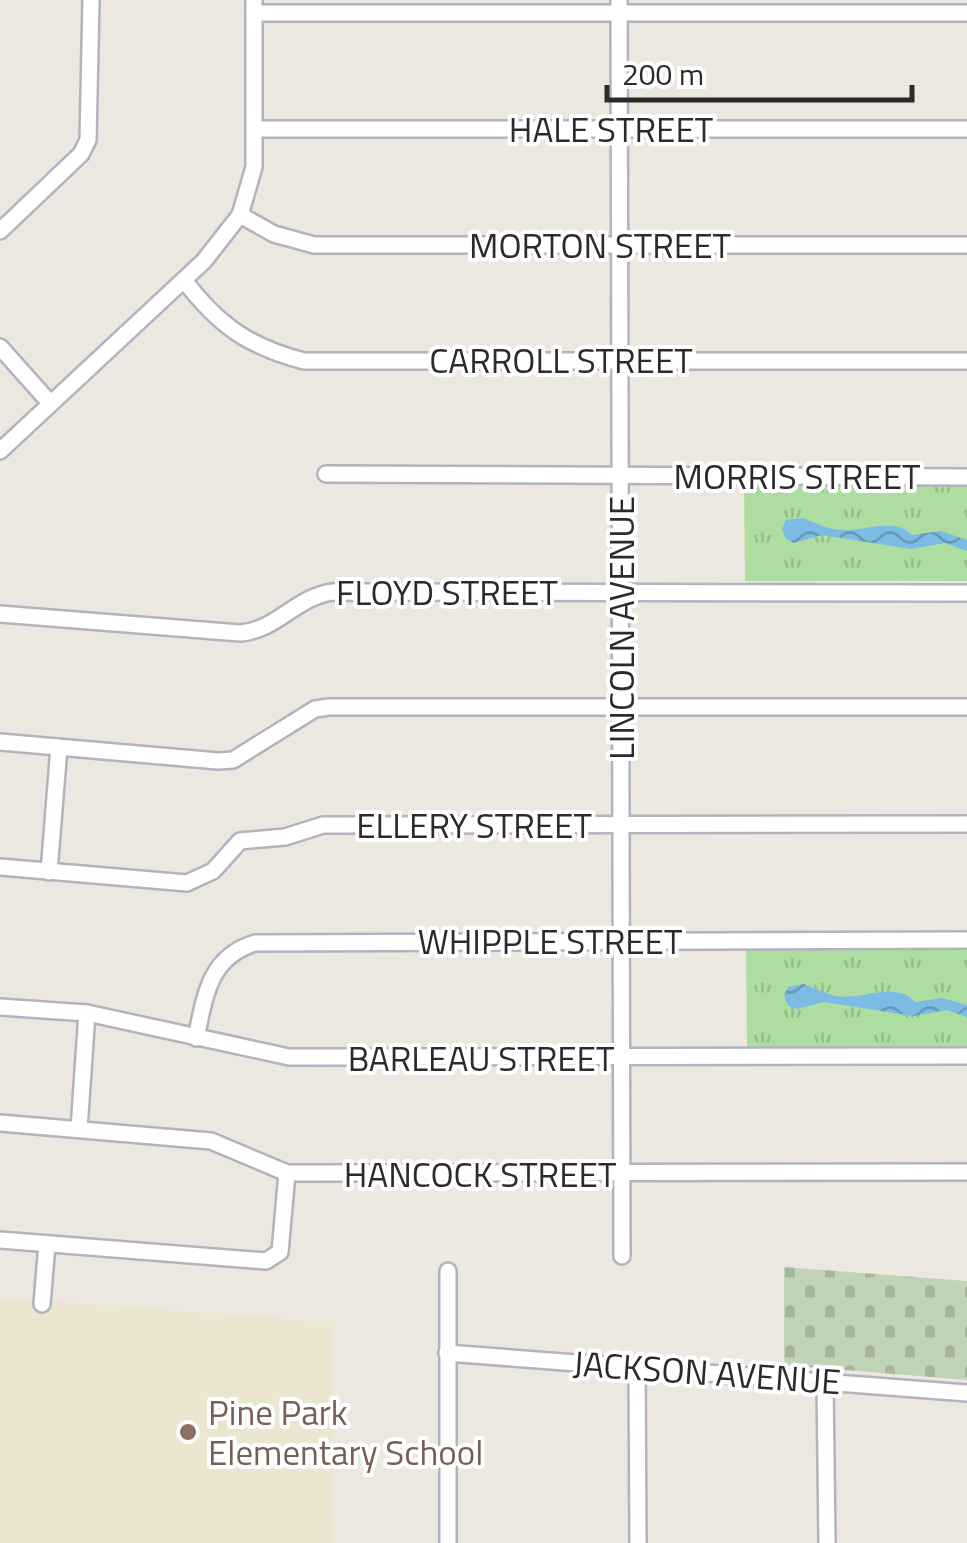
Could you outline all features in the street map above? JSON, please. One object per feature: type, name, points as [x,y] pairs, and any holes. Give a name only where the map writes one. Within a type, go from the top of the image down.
[{"type":"street","points":[[0,232],[80,154],[88,140],[91,0]]},
{"type":"street","points":[[0,450],[184,280],[240,216],[254,167],[254,6],[619,6],[967,12]]},
{"type":"street","name":"LINCOLN AVENUE","points":[[619,6],[622,1256]]},
{"type":"street","name":"HALE STREET","points":[[256,129],[967,129]]},
{"type":"street","name":"MORTON STREET","points":[[240,216],[274,234],[314,245],[967,244]]},
{"type":"street","name":"CARROLL STREET","points":[[184,280],[203,305],[247,343],[304,361],[967,360]]},
{"type":"street","points":[[0,347],[50,404]]},
{"type":"street","name":"MORRIS STREET","points":[[326,474],[967,477]]},
{"type":"street","name":"FLOYD STREET","points":[[0,614],[240,633],[266,628],[318,594],[333,592],[967,593]]},
{"type":"street","points":[[0,742],[232,760],[315,710],[329,707],[967,707]]},
{"type":"street","points":[[50,872],[59,747]]},
{"type":"street","name":"ELLERY STREET","points":[[0,868],[187,882],[212,871],[240,841],[286,837],[323,826],[967,824]]},
{"type":"street","name":"WHIPPLE STREET","points":[[196,1038],[211,976],[222,960],[254,943],[967,940]]},
{"type":"street","name":"BARLEAU STREET","points":[[0,1007],[87,1013],[253,1052],[320,1058],[967,1056]]},
{"type":"street","points":[[79,1129],[87,1013]]},
{"type":"street","name":"HANCOCK STREET","points":[[0,1123],[211,1141],[287,1173],[967,1172]]},
{"type":"street","points":[[0,1240],[275,1259],[280,1252],[287,1173]]},
{"type":"street","points":[[42,1304],[47,1244]]},
{"type":"street","points":[[448,1271],[448,1543]]},
{"type":"street","name":"JACKSON AVENUE","points":[[447,1352],[967,1393]]},
{"type":"street","points":[[637,1366],[638,1543]]},
{"type":"street","points":[[825,1382],[828,1543]]},
{"type":"shaded area","name":"Pine Park Elementary School","points":[[35,1252],[56,1254],[53,1301],[330,1322],[333,1543],[0,1543],[0,1298],[31,1300]]},
{"type":"green space","points":[[967,480],[967,581],[745,581],[744,481]]},
{"type":"green space","points":[[967,947],[967,1047],[747,1048],[746,948]]},
{"type":"green space","points":[[784,1267],[967,1281],[967,1380],[784,1365]]},
{"type":"water","points":[[802,518],[843,530],[886,525],[912,535],[941,531],[967,540],[967,551],[945,543],[911,549],[822,535],[794,543],[786,539],[782,529],[786,520]]},
{"type":"water","points":[[804,984],[835,996],[898,992],[915,1002],[943,998],[967,1005],[967,1017],[947,1010],[913,1016],[824,1002],[797,1009],[788,1006],[784,995],[788,987]]},
{"type":"place","name":"Pine Park Elementary School","points":[[188,1432]]}]
